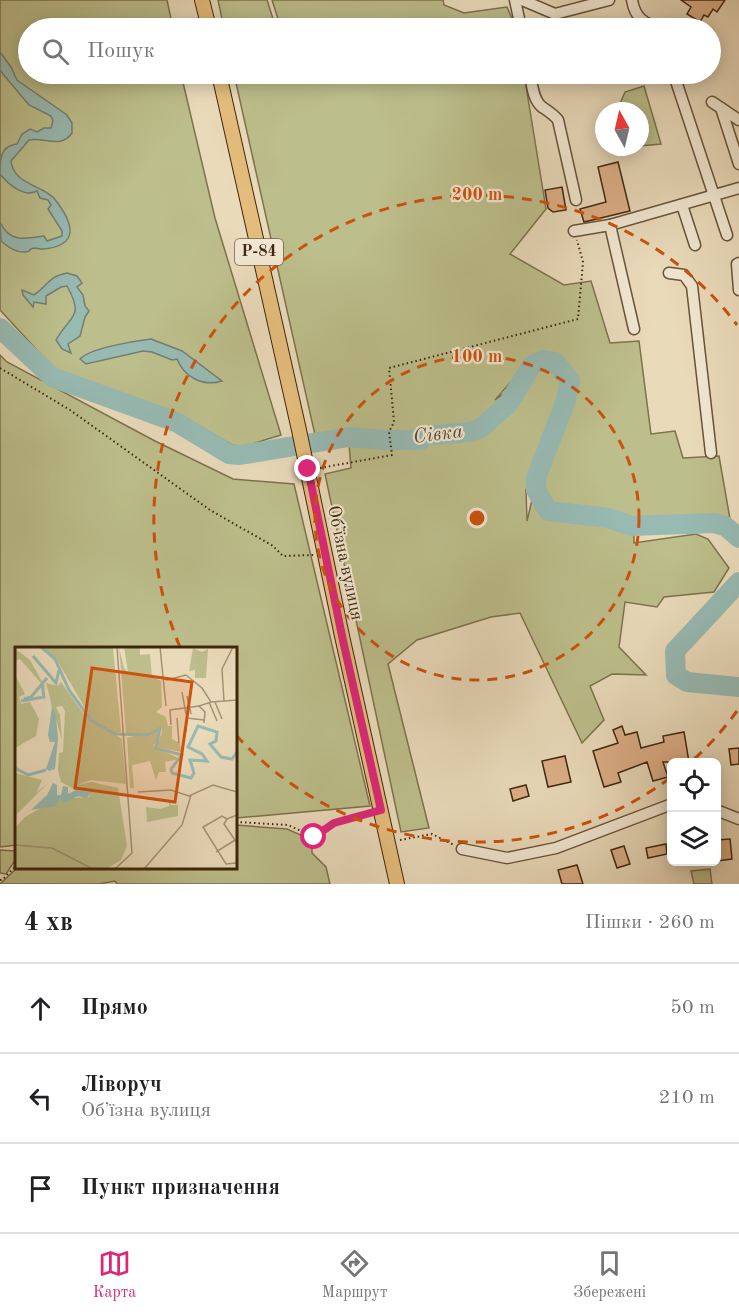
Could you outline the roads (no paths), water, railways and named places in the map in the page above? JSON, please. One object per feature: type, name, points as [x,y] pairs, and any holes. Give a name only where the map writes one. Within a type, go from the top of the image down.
[{"type":"main road","points":[[202,0],[206,18]]},
{"type":"main road","name":"Обʼїзна вулиця","points":[[221,84],[308,469],[397,884]]},
{"type":"street","points":[[515,0],[519,18]]},
{"type":"street","points":[[522,0],[555,14],[609,0]]},
{"type":"street","points":[[632,0],[640,18]]},
{"type":"street","points":[[532,84],[539,106],[558,120],[576,200]]},
{"type":"street","points":[[677,84],[727,235]]},
{"type":"street","points":[[739,120],[717,105],[739,164]]},
{"type":"street","points":[[574,231],[610,225],[739,188]]},
{"type":"street","points":[[682,205],[695,245]]},
{"type":"street","points":[[610,225],[634,329]]},
{"type":"street","points":[[739,263],[737,264],[739,290]]},
{"type":"street","points":[[669,273],[684,275],[692,286],[711,453]]},
{"type":"street","points":[[462,849],[507,858],[556,848],[667,806]]},
{"type":"street","points":[[721,812],[739,819]]},
{"type":"water","points":[[0,52],[11,67],[18,84],[23,84],[67,115],[72,123],[72,133],[68,138],[58,141],[29,140],[11,161],[13,169],[23,180],[51,196],[63,210],[70,226],[70,233],[63,244],[55,247],[34,248],[28,252],[19,252],[1,241],[0,222],[8,233],[19,238],[44,236],[47,241],[62,236],[62,231],[48,209],[51,205],[48,200],[40,198],[37,191],[27,193],[17,189],[0,174],[2,154],[7,147],[17,144],[22,134],[30,129],[37,132],[44,128],[51,128],[53,121],[51,116],[29,105],[0,70]]},
{"type":"water","points":[[67,273],[77,276],[82,283],[77,287],[89,311],[80,336],[68,344],[71,353],[62,349],[56,340],[74,316],[75,304],[67,286],[46,296],[46,304],[34,302],[33,307],[23,295],[22,290],[34,295],[51,279]]},
{"type":"water","points":[[151,339],[182,351],[222,381],[208,383],[195,379],[184,371],[177,359],[172,360],[152,352],[143,351],[86,364],[80,359],[103,348]]},
{"type":"waterway","name":"Сівка","points":[[0,328],[52,377],[176,422],[229,454],[240,455],[349,437],[421,440],[422,436],[470,432],[481,428],[508,404],[532,365],[544,360],[555,362],[570,381],[565,403],[536,478],[536,490],[548,511],[609,518],[631,526],[714,523],[725,526],[739,538]]},
{"type":"waterway","name":"Сівка","points":[[739,582],[675,651],[676,675],[687,682],[739,687]]}]
